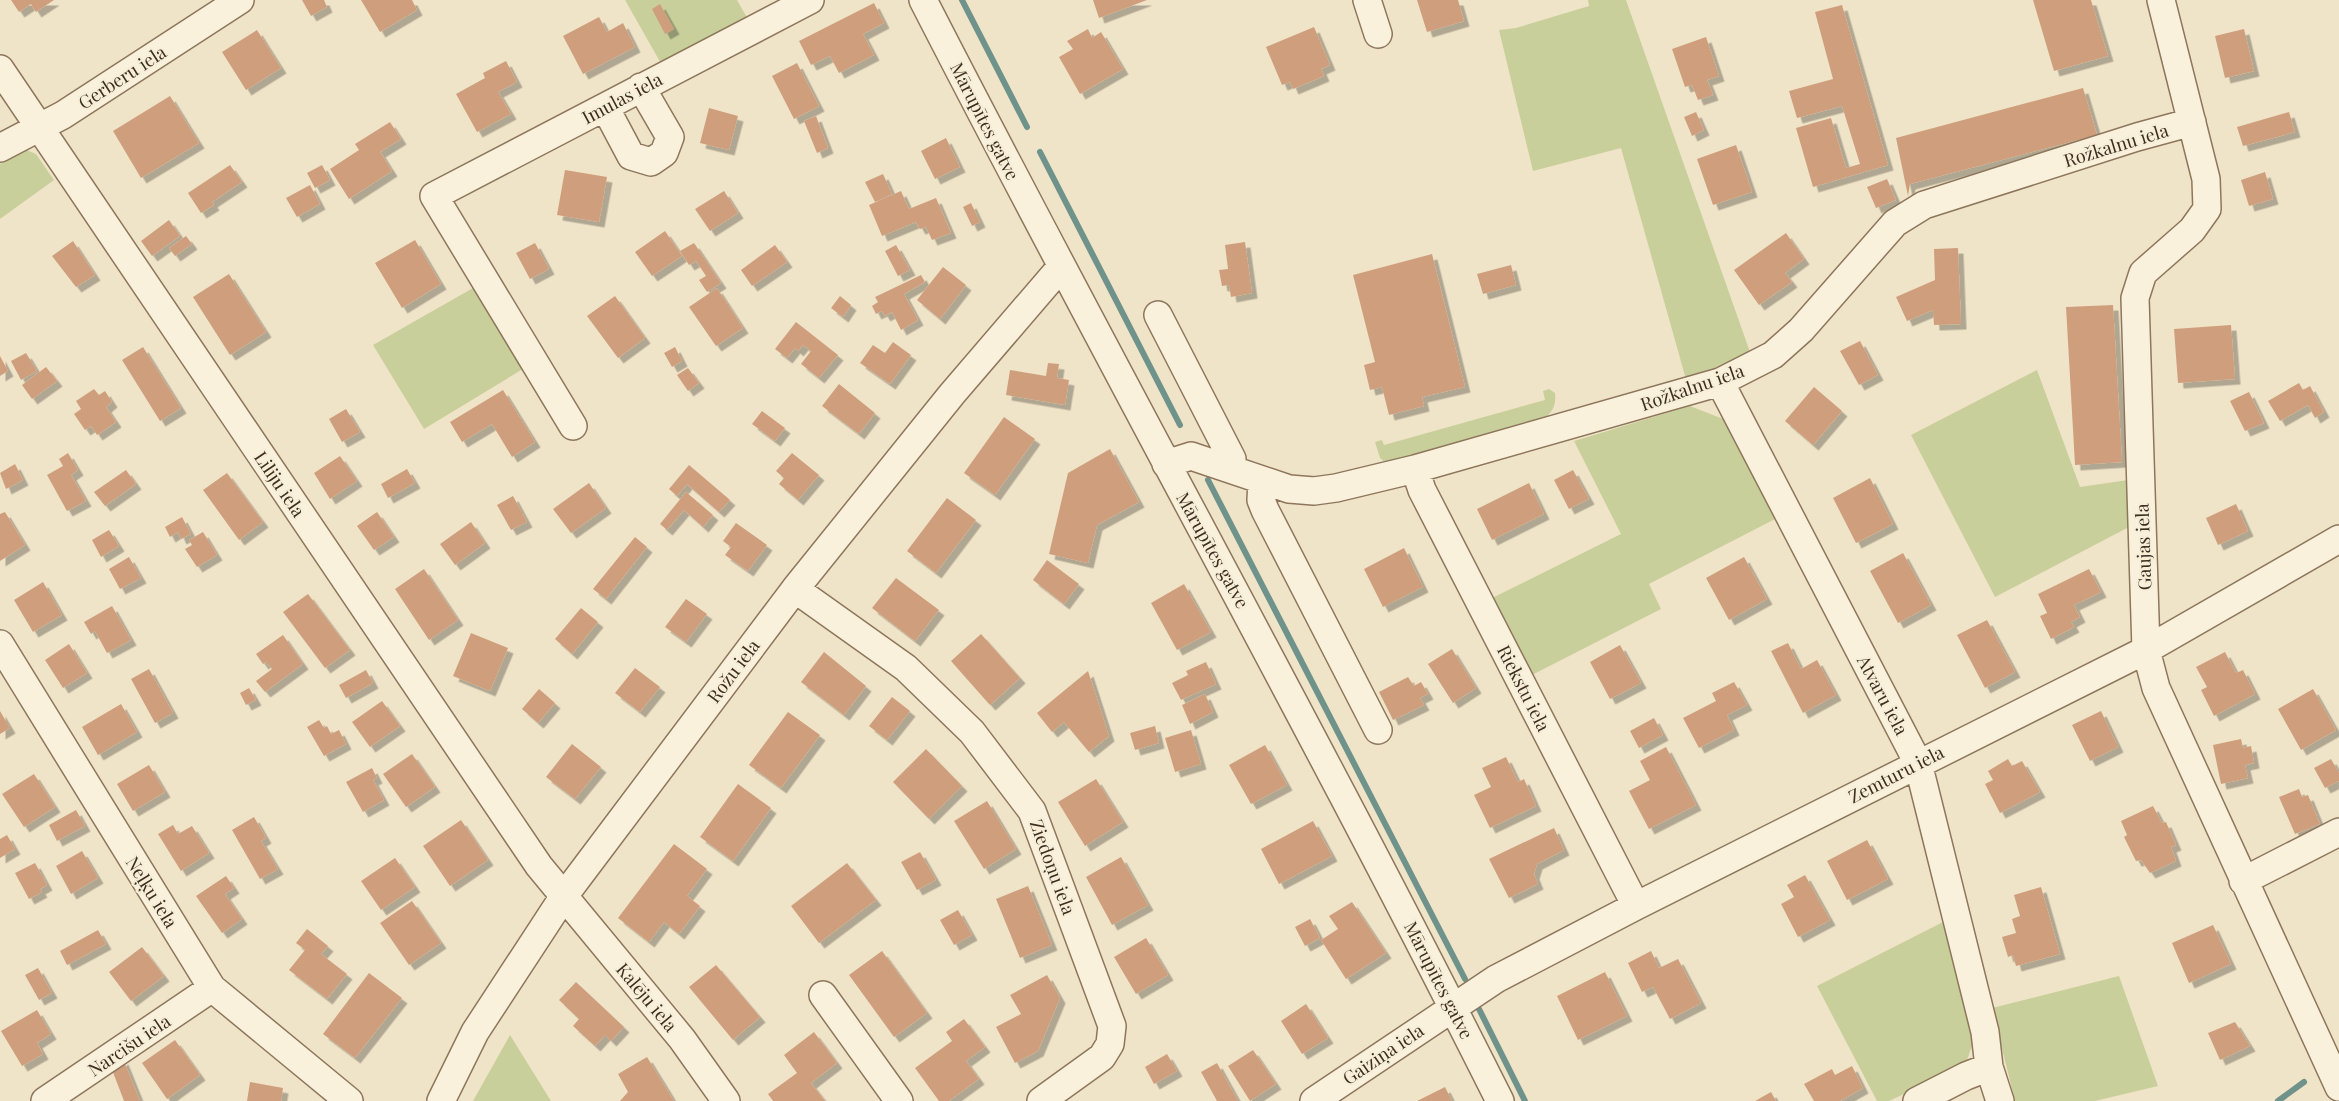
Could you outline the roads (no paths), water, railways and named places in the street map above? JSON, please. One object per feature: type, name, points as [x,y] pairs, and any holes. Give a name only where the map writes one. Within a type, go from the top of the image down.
[{"type":"street","name":"Gerberu iela","points":[[0,148],[63,115],[240,0]]},
{"type":"street","name":"Imulas iela","points":[[573,426],[434,196],[810,0]]},
{"type":"street","name":"Mārupītes gatve","points":[[923,0],[1061,267],[1179,460],[1294,699],[1500,1101]]},
{"type":"street","points":[[1367,0],[1378,34]]},
{"type":"street","name":"Gaujas iela","points":[[2161,0],[2206,179],[2207,209],[2192,230],[2143,273],[2135,298],[2146,650],[2156,688],[2339,1087]]},
{"type":"street","name":"Liliju iela","points":[[0,69],[539,866],[564,896]]},
{"type":"street","points":[[604,107],[631,156],[651,162],[664,153],[670,137],[640,87]]},
{"type":"street","name":"Rožkalnu iela","points":[[1179,460],[1231,469],[1289,489],[1314,491],[1415,469],[1720,382],[1773,356],[1801,330],[1894,223],[1923,205],[2137,137],[2192,122]]},
{"type":"street","name":"Rožu iela","points":[[441,1101],[475,1032],[564,896],[795,589],[952,394],[1061,267]]},
{"type":"street","points":[[1158,315],[1232,459],[1231,469]]},
{"type":"street","name":"Atvaru iela","points":[[1720,382],[1918,762],[1985,1032],[1989,1067],[2000,1101]]},
{"type":"street","points":[[1179,460],[1210,414]]},
{"type":"street","name":"Riekstu iela","points":[[1415,469],[1422,490],[1636,906]]},
{"type":"street","points":[[1262,481],[1261,500],[1265,510],[1378,730]]},
{"type":"street","name":"Zemturu iela","points":[[1453,1007],[1478,989],[1636,906],[1918,762],[2146,650],[2339,538]]},
{"type":"street","name":"Ziedoņu iela","points":[[795,589],[906,668],[972,732],[1032,811],[1112,1026],[1110,1044],[1102,1058],[1041,1101]]},
{"type":"street","name":"Neļķu iela","points":[[0,644],[212,988],[349,1101]]},
{"type":"street","points":[[2243,881],[2339,832]]},
{"type":"street","name":"Kalēju iela","points":[[564,896],[682,1039],[726,1101]]},
{"type":"street","name":"Narcišu iela","points":[[45,1101],[212,988]]},
{"type":"street","points":[[824,995],[899,1101]]},
{"type":"street","name":"Gaiziņa iela","points":[[1314,1101],[1453,1007]]},
{"type":"street","points":[[1917,1101],[1989,1067]]},
{"type":"waterway","points":[[962,0],[1027,127]]},
{"type":"waterway","points":[[1040,152],[1180,425]]},
{"type":"waterway","points":[[1208,480],[1465,979]]},
{"type":"waterway","points":[[1479,1009],[1525,1101]]},
{"type":"waterway","points":[[2278,1101],[2304,1082]]}]
